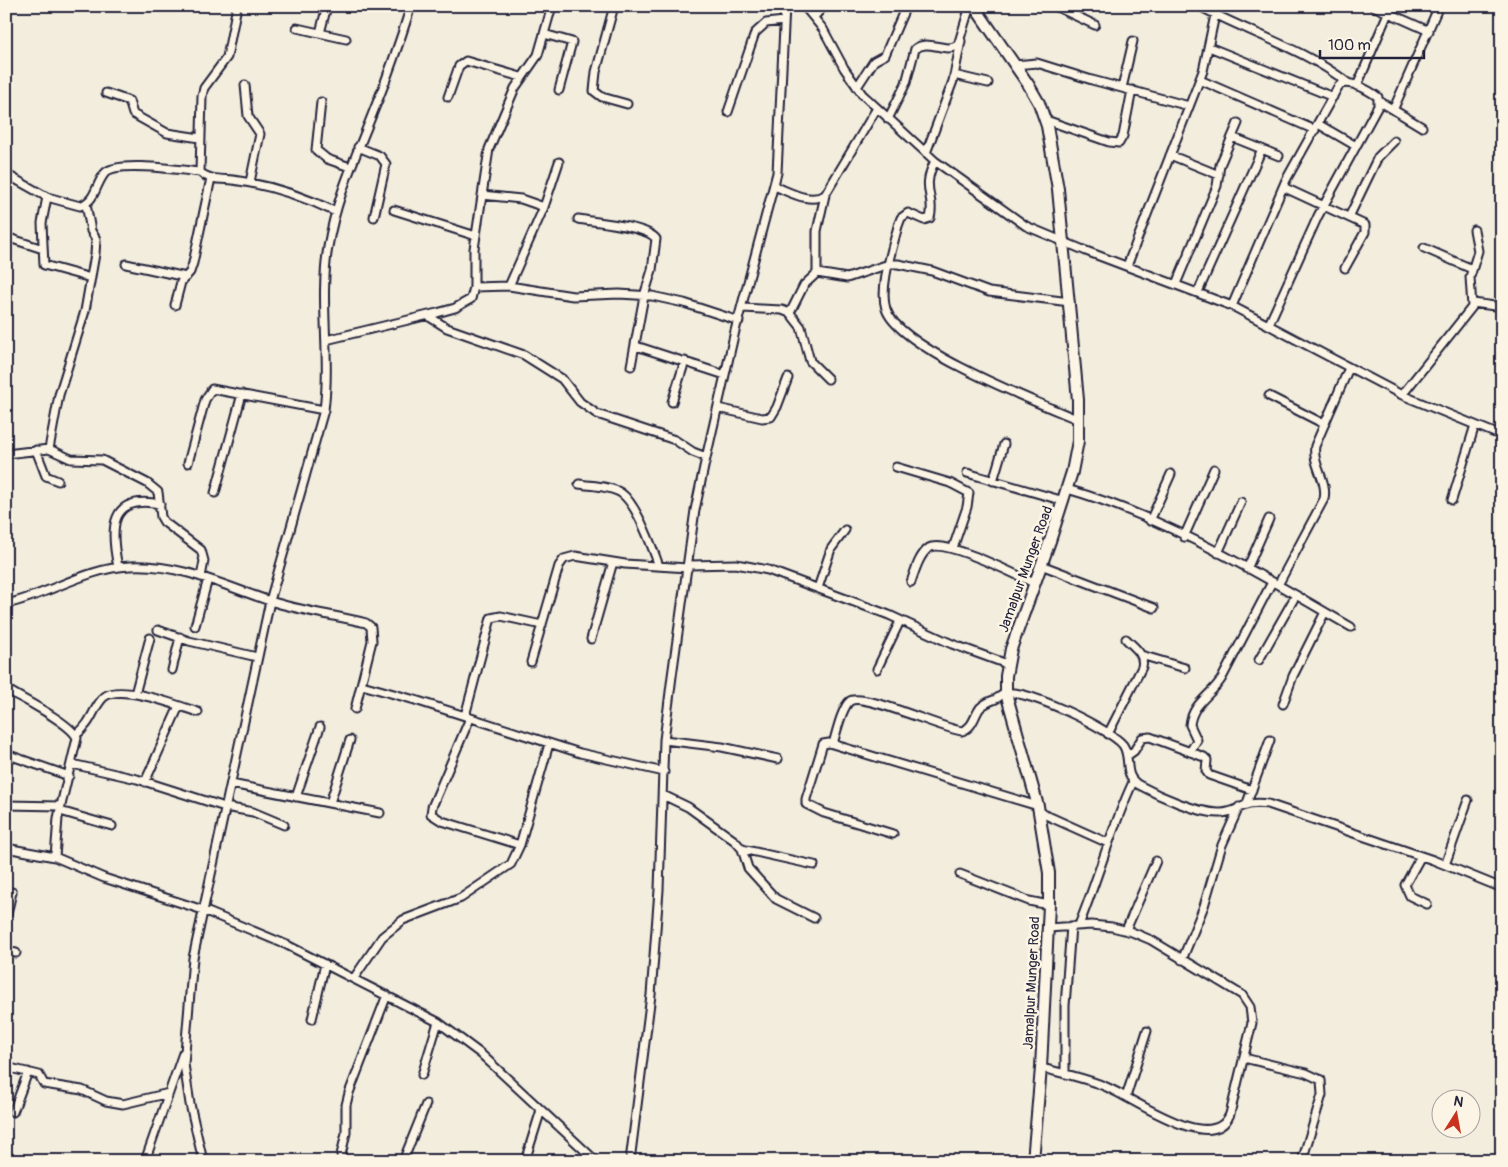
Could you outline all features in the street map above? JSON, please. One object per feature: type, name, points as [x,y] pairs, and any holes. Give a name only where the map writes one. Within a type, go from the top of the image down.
[{"type":"street","points":[[200,172],[202,96],[204,88],[227,56],[237,6]]},
{"type":"street","points":[[320,33],[327,6]]},
{"type":"street","points":[[203,1161],[190,1104],[184,1049],[192,967],[270,601],[324,410],[327,388],[325,273],[336,212],[350,167],[383,87],[411,6]]},
{"type":"street","points":[[326,340],[428,316],[468,302],[474,287],[473,260],[489,149],[521,77],[538,55],[552,6]]},
{"type":"street","points":[[614,6],[596,72],[594,91],[602,97],[627,104]]},
{"type":"street","points":[[650,6],[656,6]]},
{"type":"street","points":[[804,6],[814,17],[857,87],[877,108],[935,161],[1026,226],[1232,306],[1402,396],[1502,436]]},
{"type":"street","points":[[814,17],[824,6]]},
{"type":"street","points":[[857,87],[874,61],[885,55],[906,6]]},
{"type":"street","points":[[926,153],[954,75],[970,6]]},
{"type":"street","name":"Jamalpur Munger Road","points":[[974,6],[1015,64],[1039,102],[1046,120],[1058,189],[1064,242],[1079,420],[1075,457],[1064,501],[1007,664],[1006,693],[1039,809],[1047,857],[1048,928],[1041,1068],[1032,1161]]},
{"type":"street","points":[[1055,6],[1095,25]]},
{"type":"street","points":[[1199,6],[1215,15],[1300,52],[1331,70],[1348,83],[1373,93],[1379,101],[1394,108],[1422,127]]},
{"type":"street","points":[[1373,6],[1389,10],[1429,31]]},
{"type":"street","points":[[1394,108],[1439,6]]},
{"type":"street","points":[[630,1161],[651,995],[659,890],[664,740],[696,510],[706,457],[778,166],[784,21],[782,8]]},
{"type":"street","points":[[1357,86],[1389,10]]},
{"type":"street","points":[[1127,266],[1200,80],[1215,15]]},
{"type":"street","points":[[728,112],[755,33],[766,23],[784,21]]},
{"type":"street","points":[[298,28],[346,39]]},
{"type":"street","points":[[544,34],[572,42],[559,90]]},
{"type":"street","points":[[888,118],[906,82],[915,49],[923,45],[954,48],[961,39]]},
{"type":"street","points":[[1122,88],[1134,41]]},
{"type":"street","points":[[1209,47],[1333,96]]},
{"type":"street","points":[[448,96],[459,66],[466,61],[521,77]]},
{"type":"street","points":[[1015,64],[1038,63],[1189,106]]},
{"type":"street","points":[[954,75],[988,83]]},
{"type":"street","points":[[1200,80],[1317,127],[1356,146]]},
{"type":"street","points":[[1232,306],[1283,187],[1333,96],[1341,84],[1348,83]]},
{"type":"street","points":[[245,85],[248,116],[260,134],[250,182]]},
{"type":"street","points":[[1046,120],[1109,142],[1119,143],[1123,136],[1132,90]]},
{"type":"street","points":[[106,93],[130,101],[133,114],[161,130],[200,138]]},
{"type":"street","points":[[1269,324],[1324,206],[1379,101]]},
{"type":"street","points":[[321,102],[316,150],[327,159],[350,167]]},
{"type":"street","points":[[790,313],[804,285],[817,273],[817,231],[825,195],[877,108]]},
{"type":"street","points":[[1176,284],[1217,186],[1220,164],[1238,123]]},
{"type":"street","points":[[1232,137],[1279,156]]},
{"type":"street","points":[[1349,217],[1372,167],[1378,157],[1394,141]]},
{"type":"street","points":[[358,147],[380,156],[386,164],[374,216]]},
{"type":"street","points":[[1198,292],[1262,150]]},
{"type":"street","points":[[1170,155],[1219,175]]},
{"type":"street","points":[[935,161],[927,182],[931,208],[930,218],[924,220],[908,213],[901,218],[889,264],[885,301],[886,309],[895,324],[907,334],[962,366],[1033,401],[1079,420]]},
{"type":"street","points":[[508,286],[544,207],[559,162]]},
{"type":"street","points":[[6,174],[47,197],[80,206],[91,200],[106,172],[112,168],[134,167],[200,172],[211,178],[250,182],[290,192],[336,212]]},
{"type":"street","points":[[175,305],[179,287],[190,272],[195,255],[211,178]]},
{"type":"street","points":[[774,186],[807,199],[820,198],[825,195]]},
{"type":"street","points":[[1283,187],[1362,222],[1366,228],[1345,268]]},
{"type":"street","points":[[482,195],[521,199],[544,207]]},
{"type":"street","points":[[47,197],[42,223],[43,261],[47,267],[91,278]]},
{"type":"street","points":[[49,449],[59,395],[76,344],[91,278],[96,239],[91,231],[86,204]]},
{"type":"street","points":[[394,210],[476,236]]},
{"type":"street","points":[[578,220],[628,228],[654,235],[656,251],[644,296],[631,366]]},
{"type":"street","points":[[1402,396],[1470,311],[1472,303],[1470,284],[1472,269],[1478,251],[1474,230]]},
{"type":"street","points":[[6,236],[43,249]]},
{"type":"street","points":[[1424,248],[1472,269]]},
{"type":"street","points":[[126,264],[186,277]]},
{"type":"street","points":[[817,273],[847,278],[889,264],[932,271],[1000,294],[1070,302]]},
{"type":"street","points":[[474,287],[508,286],[573,296],[644,296],[684,303],[739,320]]},
{"type":"street","points":[[1472,303],[1502,307]]},
{"type":"street","points":[[743,308],[782,310],[790,313],[801,327],[810,361],[828,379]]},
{"type":"street","points":[[428,316],[454,331],[524,355],[562,379],[580,402],[597,414],[675,440],[693,452],[706,457]]},
{"type":"street","points":[[636,346],[725,375]]},
{"type":"street","points":[[672,402],[685,361]]},
{"type":"street","points":[[1190,752],[1196,740],[1190,725],[1197,704],[1212,692],[1222,678],[1324,499],[1325,487],[1313,456],[1324,424],[1349,368]]},
{"type":"street","points":[[718,408],[762,418],[771,417],[775,413],[788,378]]},
{"type":"street","points":[[188,463],[209,390],[242,394],[324,410]]},
{"type":"street","points":[[215,493],[242,394]]},
{"type":"street","points":[[1269,396],[1324,424]]},
{"type":"street","points":[[1452,500],[1474,425]]},
{"type":"street","points":[[993,481],[1004,444]]},
{"type":"street","points":[[6,454],[49,449],[71,460],[102,460],[154,488],[158,492],[161,517],[164,522],[201,550],[205,578],[195,626]]},
{"type":"street","points":[[36,450],[46,476],[58,481]]},
{"type":"street","points":[[896,467],[950,483],[968,493],[967,507],[952,548]]},
{"type":"street","points":[[1184,537],[1214,469]]},
{"type":"street","points":[[967,473],[1064,501]]},
{"type":"street","points":[[1150,521],[1171,474]]},
{"type":"street","points":[[579,484],[614,490],[626,497],[643,528],[659,566]]},
{"type":"street","points":[[1067,489],[1115,505],[1218,553],[1351,627]]},
{"type":"street","points":[[118,567],[113,542],[118,512],[126,505],[137,502],[160,504]]},
{"type":"street","points":[[1218,553],[1241,502]]},
{"type":"street","points":[[1248,569],[1269,519]]},
{"type":"street","points":[[818,588],[831,549],[846,530]]},
{"type":"street","points":[[911,582],[918,564],[929,548],[938,545],[952,548],[1034,583]]},
{"type":"street","points":[[531,662],[561,562],[575,556],[659,566],[688,567],[736,564],[752,567],[818,588],[952,644],[1007,664]]},
{"type":"street","points":[[591,640],[613,562]]},
{"type":"street","points":[[1041,565],[1154,608]]},
{"type":"street","points":[[6,604],[41,594],[95,572],[118,567],[149,566],[205,578],[270,601],[366,623],[371,627],[372,641],[355,709]]},
{"type":"street","points":[[1259,660],[1296,595]]},
{"type":"street","points":[[1283,704],[1293,676],[1325,612]]},
{"type":"street","points":[[520,845],[442,821],[431,814],[432,807],[468,717],[491,618],[501,616],[542,625]]},
{"type":"street","points":[[877,669],[900,621]]},
{"type":"street","points":[[158,630],[180,638],[257,657]]},
{"type":"street","points":[[135,694],[150,638]]},
{"type":"street","points":[[172,670],[180,638]]},
{"type":"street","points":[[1126,639],[1141,655],[1185,668]]},
{"type":"street","points":[[1108,734],[1142,667],[1141,655]]},
{"type":"street","points":[[362,686],[468,717],[549,744],[664,772]]},
{"type":"street","points":[[6,689],[48,714],[76,735]]},
{"type":"street","points":[[55,857],[60,809],[72,764],[76,735],[91,720],[105,696],[123,692],[135,694],[198,712]]},
{"type":"street","points":[[833,744],[845,709],[848,703],[855,699],[872,702],[962,731],[970,727],[982,706],[1006,693],[1054,706],[1108,734],[1121,743],[1126,756],[1128,772],[1133,782],[1188,805],[1222,813],[1247,803],[1268,804],[1420,856],[1502,888]]},
{"type":"street","points":[[144,782],[179,706]]},
{"type":"street","points":[[296,797],[320,727]]},
{"type":"street","points":[[1126,756],[1134,751],[1142,738],[1147,737],[1206,758],[1206,771],[1209,775],[1252,790]]},
{"type":"street","points":[[330,804],[350,740]]},
{"type":"street","points":[[664,740],[722,747],[778,760]]},
{"type":"street","points":[[1247,803],[1270,740]]},
{"type":"street","points":[[893,834],[824,813],[806,804],[806,798],[822,747],[826,743],[1039,809],[1108,843]]},
{"type":"street","points":[[354,978],[372,950],[392,928],[412,915],[454,900],[475,890],[511,864],[520,845],[549,744]]},
{"type":"street","points":[[6,754],[69,776]]},
{"type":"street","points":[[72,764],[144,782],[225,807],[252,812],[284,825]]},
{"type":"street","points":[[1065,1074],[1065,1006],[1075,926],[1096,883],[1108,843],[1133,782]]},
{"type":"street","points":[[231,784],[380,813]]},
{"type":"street","points":[[663,795],[688,807],[735,841],[742,849],[748,868],[776,899],[814,918]]},
{"type":"street","points":[[1445,865],[1468,800]]},
{"type":"street","points":[[6,805],[60,809],[112,826]]},
{"type":"street","points":[[1182,960],[1204,906],[1222,845],[1239,807]]},
{"type":"street","points":[[6,848],[55,857],[104,878],[203,910],[262,934],[326,964],[438,1022],[481,1054],[596,1161]]},
{"type":"street","points":[[742,849],[814,865]]},
{"type":"street","points":[[1420,856],[1405,885],[1410,896],[1427,904]]},
{"type":"street","points":[[1126,930],[1156,861]]},
{"type":"street","points":[[960,874],[1029,902],[1049,905]]},
{"type":"street","points":[[6,919],[12,892]]},
{"type":"street","points":[[1041,1068],[1098,1083],[1126,1097],[1146,1110],[1175,1123],[1206,1129],[1218,1128],[1224,1126],[1230,1114],[1252,1023],[1247,1000],[1234,990],[1151,940],[1126,930],[1112,927],[1075,926],[1048,928]]},
{"type":"street","points":[[6,951],[16,953]]},
{"type":"street","points":[[312,1019],[326,964]]},
{"type":"street","points":[[341,1154],[346,1133],[348,1093],[387,995]]},
{"type":"street","points":[[422,1075],[438,1022]]},
{"type":"street","points":[[1126,1097],[1147,1030]]},
{"type":"street","points":[[145,1161],[184,1049]]},
{"type":"street","points":[[1244,1058],[1306,1073],[1321,1080],[1322,1095],[1302,1161]]},
{"type":"street","points":[[6,1067],[38,1075],[44,1084],[82,1090],[112,1103],[129,1104],[168,1093]]},
{"type":"street","points":[[13,1112],[28,1072]]},
{"type":"street","points":[[403,1161],[426,1104]]},
{"type":"street","points":[[525,1161],[540,1110]]}]
